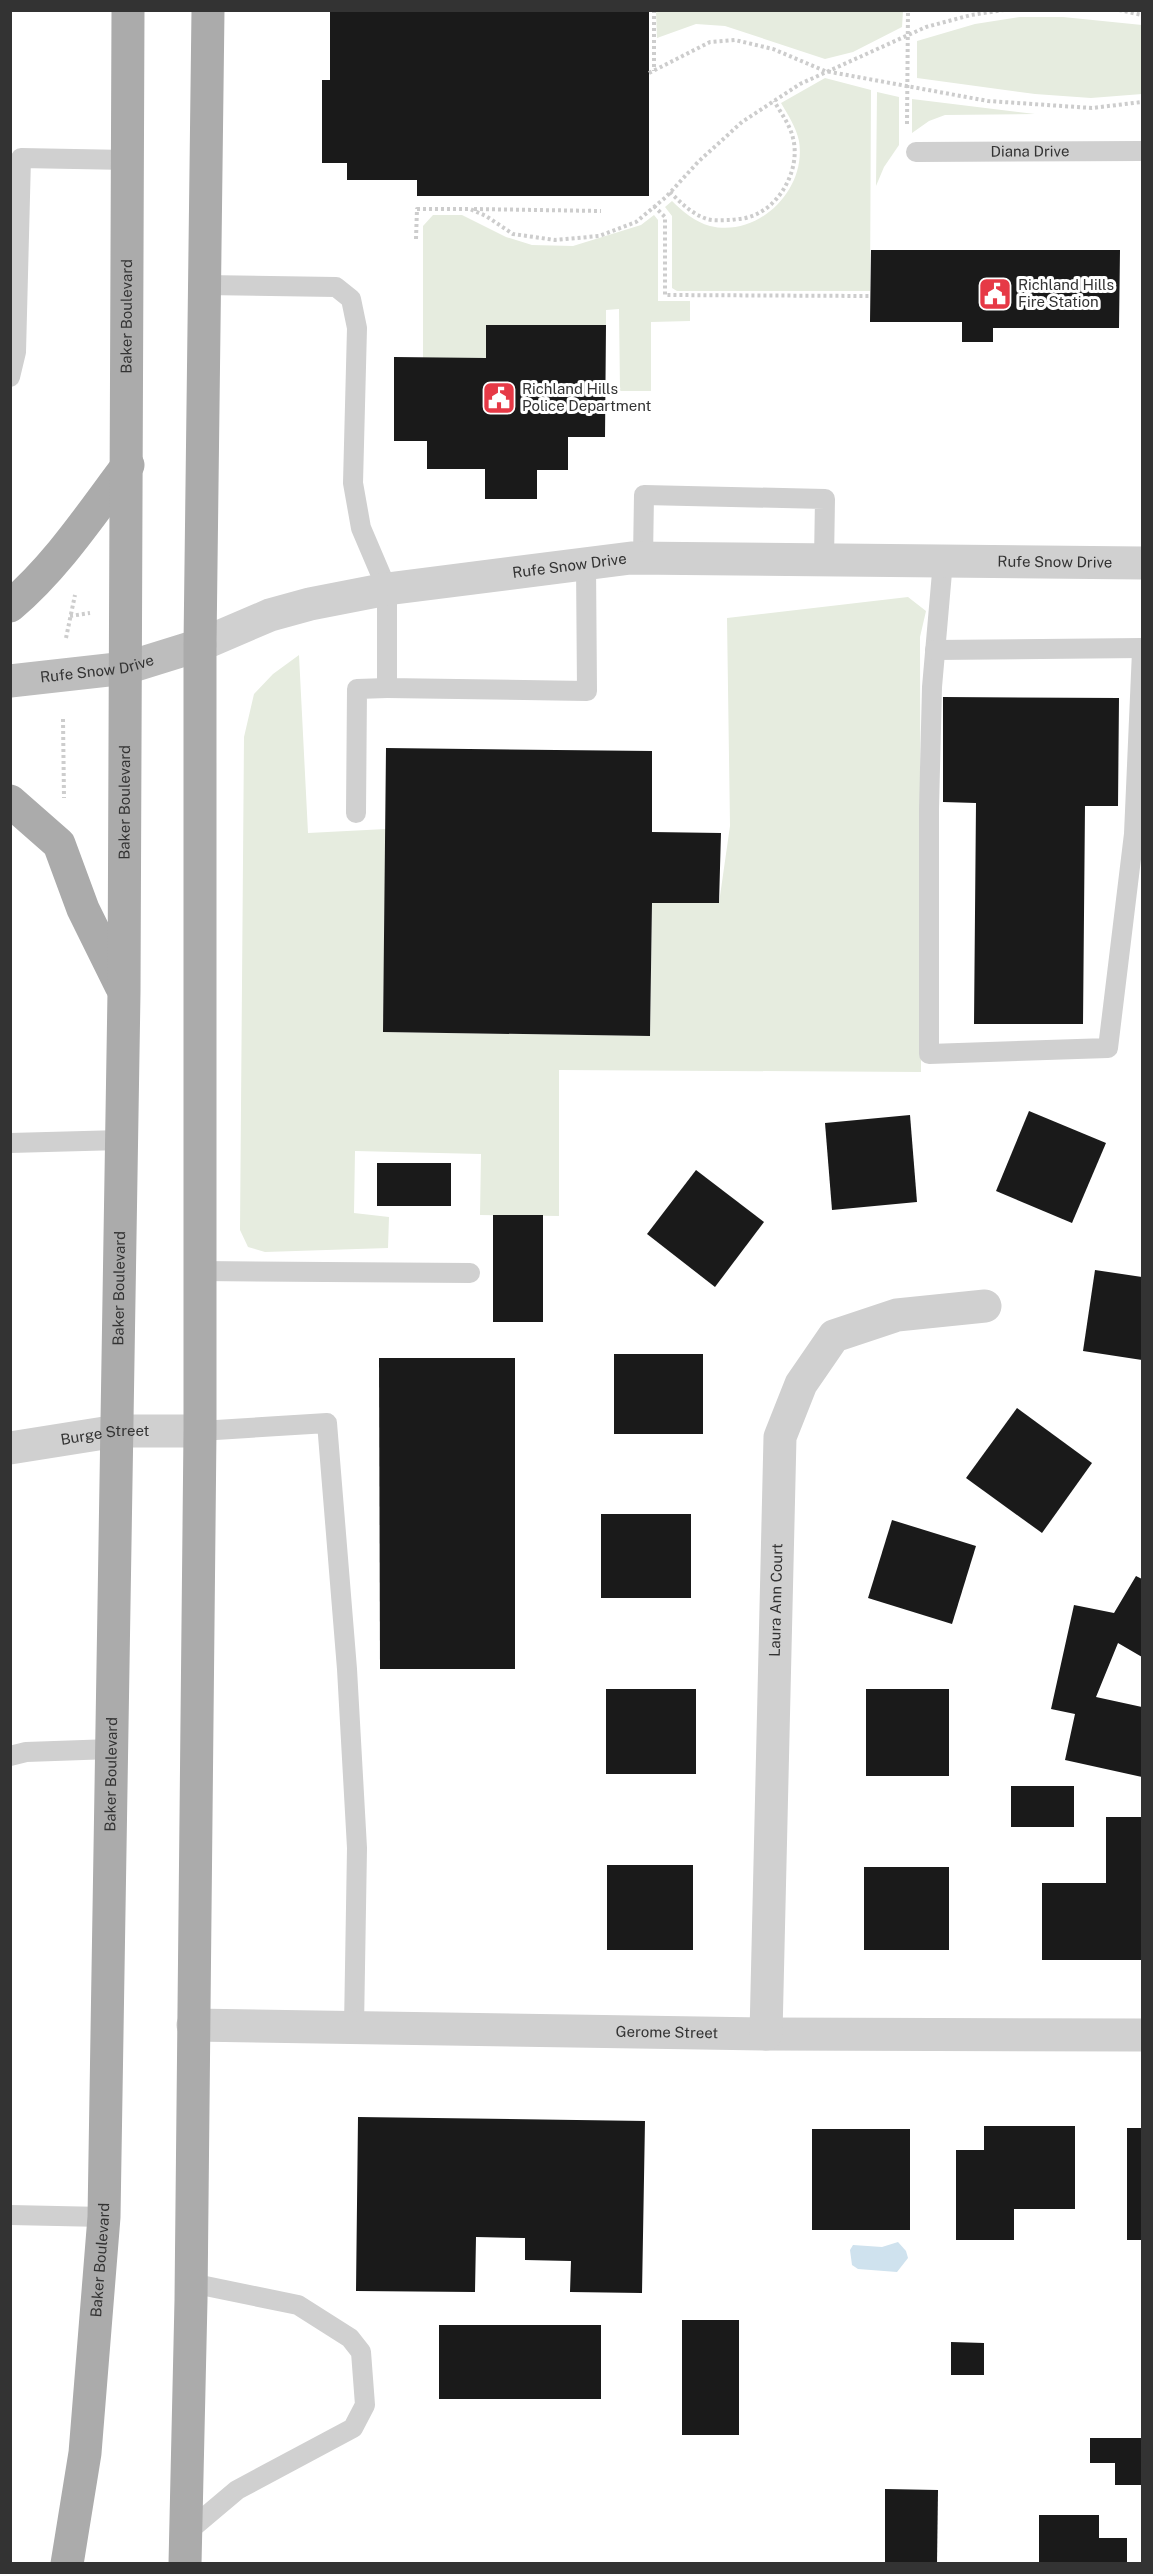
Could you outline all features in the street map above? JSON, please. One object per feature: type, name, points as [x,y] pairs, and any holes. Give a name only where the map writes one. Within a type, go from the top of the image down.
[{"type":"main road","name":"Baker Boulevard","points":[[67,2564],[85,2453],[104,2217],[124,992],[128,465],[128,10]]},
{"type":"main road","points":[[185,2548],[191,2283],[200,1431],[200,645],[208,10]]},
{"type":"main road","points":[[10,606],[31,588],[63,553],[128,465]]},
{"type":"main road","name":"Rufe Snow Drive","points":[[10,681],[126,668],[200,645]]},
{"type":"main road","points":[[10,801],[59,844],[83,909],[124,992]]},
{"type":"street","name":"Rufe Snow Drive","points":[[200,645],[270,615],[310,604],[387,589],[643,558],[1143,563]]},
{"type":"street","name":"Laura Ann Court","points":[[766,2034],[780,1437],[801,1384],[834,1336],[897,1315],[985,1306]]},
{"type":"street","name":"Burge Street","points":[[10,1448],[117,1431],[200,1431]]},
{"type":"street","name":"Gerome Street","points":[[193,2025],[766,2034],[1143,2035]]},
{"type":"lane","name":"Diana Drive","points":[[916,152],[1143,151]]},
{"type":"lane","points":[[10,377],[16,352],[21,158],[128,160]]},
{"type":"lane","points":[[204,285],[336,287],[351,299],[357,328],[353,483],[361,528],[387,589],[387,688]]},
{"type":"lane","points":[[643,558],[644,495],[825,499],[824,560]]},
{"type":"lane","points":[[935,650],[1143,650],[1134,834],[1108,1048],[929,1054],[929,809],[932,687],[935,650],[943,561]]},
{"type":"lane","points":[[356,813],[357,689],[587,691],[586,564]]},
{"type":"lane","points":[[10,1143],[121,1140]]},
{"type":"lane","points":[[199,1271],[470,1273]]},
{"type":"lane","points":[[200,1431],[327,1423],[338,1541],[357,1848],[354,2027]]},
{"type":"lane","points":[[10,1756],[26,1752],[112,1749]]},
{"type":"lane","points":[[10,2215],[104,2217]]},
{"type":"lane","points":[[185,2548],[237,2490],[353,2428],[365,2405],[361,2352],[350,2338],[298,2305],[191,2283]]},
{"type":"path","points":[[654,10],[651,72],[710,42],[735,40],[773,49],[825,71],[987,101],[1092,108],[1143,102]]},
{"type":"path","points":[[908,10],[907,136],[916,152]]},
{"type":"path","points":[[470,209],[486,216],[513,234],[555,240],[599,236],[636,222],[742,122],[825,71],[926,27],[971,15],[1004,10]]},
{"type":"path","points":[[1119,10],[1143,15]]},
{"type":"path","points":[[670,192],[692,212],[709,220],[749,217],[772,203],[783,191],[794,165],[794,139],[774,101]]},
{"type":"path","points":[[654,206],[665,217],[665,295],[870,296]]},
{"type":"path","points":[[416,239],[417,209],[601,211]]},
{"type":"path","points":[[65,642],[75,594]]},
{"type":"path","points":[[70,616],[100,612]]},
{"type":"path","points":[[63,718],[64,801]]},
{"type":"shaded area","points":[[656,11],[903,11],[902,27],[853,52],[825,59],[725,26],[696,24],[657,38]]},
{"type":"shaded area","points":[[1020,17],[1063,17],[1142,25],[1142,94],[1091,98],[1035,94],[917,78],[917,41],[975,24]]},
{"type":"shaded area","points":[[825,78],[871,90],[870,291],[677,291],[672,288],[672,216],[665,207],[672,201],[699,222],[728,228],[745,225],[776,206],[787,193],[795,177],[799,159],[798,136],[781,103]]},
{"type":"shaded area","points":[[877,92],[899,97],[899,145],[884,167],[876,186]]},
{"type":"shaded area","points":[[912,99],[1035,114],[945,115],[929,121],[912,133]]},
{"type":"shaded area","points":[[433,215],[462,215],[506,237],[532,245],[573,246],[641,225],[654,215],[658,220],[658,301],[690,301],[690,321],[651,322],[651,391],[620,391],[619,309],[606,310],[606,325],[486,325],[486,358],[423,358],[423,226]]},
{"type":"shaded area","points":[[908,597],[926,611],[920,637],[921,1072],[559,1070],[559,1216],[480,1215],[481,1154],[355,1151],[354,1213],[389,1217],[388,1248],[265,1252],[248,1247],[240,1230],[244,737],[254,694],[273,674],[299,655],[308,833],[386,829],[383,1032],[650,1036],[652,903],[719,903],[730,826],[727,618]]},
{"type":"water","points":[[898,2242],[906,2251],[908,2258],[897,2272],[858,2269],[852,2265],[850,2250],[853,2245],[882,2247]]},
{"type":"building","points":[[330,10],[649,10],[649,196],[417,196],[417,180],[347,180],[347,163],[322,163],[322,80],[330,80]]},
{"type":"building","name":"Richland Hills Fire Station","points":[[871,250],[1120,250],[1119,328],[993,328],[993,342],[962,342],[962,322],[870,322]]},
{"type":"building","name":"Richland Hills Police Department","points":[[486,325],[606,325],[605,437],[568,437],[568,470],[537,470],[537,499],[485,499],[485,469],[427,469],[427,441],[394,441],[394,357],[486,358]]},
{"type":"building","points":[[943,697],[1119,698],[1118,806],[1085,806],[1083,1024],[974,1024],[976,803],[943,802]]},
{"type":"building","points":[[386,748],[652,751],[652,832],[721,833],[719,903],[652,903],[650,1036],[383,1032]]},
{"type":"building","points":[[1029,1111],[1106,1143],[1072,1223],[996,1191]]},
{"type":"building","points":[[910,1115],[917,1202],[832,1210],[825,1123]]},
{"type":"building","points":[[377,1163],[451,1163],[451,1206],[377,1206]]},
{"type":"building","points":[[696,1170],[764,1222],[715,1287],[647,1234]]},
{"type":"building","points":[[493,1215],[543,1215],[543,1322],[493,1322]]},
{"type":"building","points":[[1095,1270],[1142,1277],[1142,1360],[1083,1351]]},
{"type":"building","points":[[614,1354],[703,1354],[703,1434],[614,1434]]},
{"type":"building","points":[[379,1358],[515,1358],[515,1669],[380,1669]]},
{"type":"building","points":[[1017,1408],[1092,1463],[1042,1533],[966,1478]]},
{"type":"building","points":[[601,1514],[691,1514],[691,1598],[601,1598]]},
{"type":"building","points":[[892,1520],[976,1546],[952,1624],[868,1598]]},
{"type":"building","points":[[1136,1576],[1142,1579],[1142,1657],[1118,1643],[1096,1697],[1142,1707],[1142,1777],[1065,1760],[1075,1714],[1051,1709],[1074,1605],[1114,1613]]},
{"type":"building","points":[[606,1689],[696,1689],[696,1774],[606,1774]]},
{"type":"building","points":[[866,1689],[949,1689],[949,1776],[866,1776]]},
{"type":"building","points":[[1011,1786],[1074,1786],[1074,1827],[1011,1827]]},
{"type":"building","points":[[1106,1817],[1142,1817],[1142,1960],[1042,1960],[1042,1883],[1106,1883]]},
{"type":"building","points":[[607,1865],[693,1865],[693,1950],[607,1950]]},
{"type":"building","points":[[864,1867],[949,1867],[949,1950],[864,1950]]},
{"type":"building","points":[[358,2117],[645,2121],[642,2293],[570,2292],[571,2261],[525,2260],[525,2238],[476,2237],[475,2292],[356,2291]]},
{"type":"building","points":[[984,2126],[1075,2126],[1075,2209],[1014,2209],[1014,2240],[956,2240],[956,2150],[984,2150]]},
{"type":"building","points":[[1127,2128],[1142,2128],[1142,2240],[1127,2240]]},
{"type":"building","points":[[812,2129],[910,2129],[910,2230],[812,2230]]},
{"type":"building","points":[[682,2320],[739,2320],[739,2435],[682,2435]]},
{"type":"building","points":[[439,2325],[601,2325],[601,2399],[439,2399]]},
{"type":"building","points":[[951,2342],[984,2343],[984,2375],[951,2375]]},
{"type":"building","points":[[1090,2438],[1142,2438],[1142,2485],[1115,2485],[1115,2463],[1090,2463]]},
{"type":"building","points":[[885,2489],[938,2490],[937,2564],[885,2564]]},
{"type":"building","points":[[1039,2515],[1099,2515],[1099,2538],[1127,2538],[1127,2564],[1039,2564]]},
{"type":"place","name":"Richland Hills Fire Station","points":[[995,294]]},
{"type":"place","name":"Richland Hills Police Department","points":[[499,398]]}]
